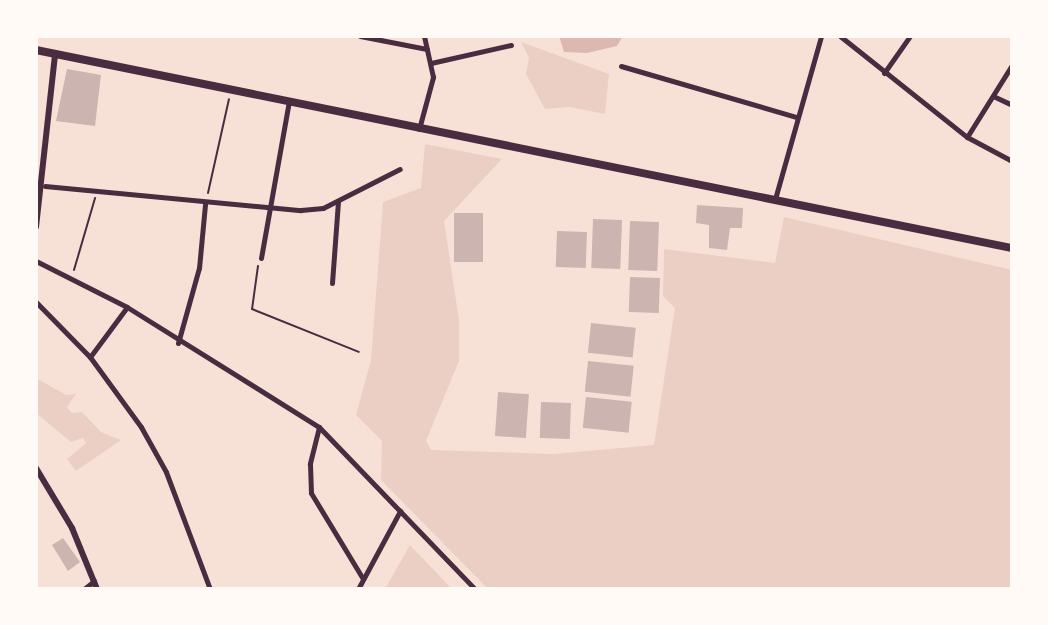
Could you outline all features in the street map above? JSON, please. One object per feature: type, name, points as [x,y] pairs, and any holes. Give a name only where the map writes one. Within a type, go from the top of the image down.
[{"type":"main road","points":[[36,50],[1012,248]]},
{"type":"street","points":[[360,36],[427,49]]},
{"type":"street","points":[[419,129],[431,99],[431,63],[424,36]]},
{"type":"street","points":[[775,199],[796,117],[821,36]]},
{"type":"street","points":[[840,36],[967,137],[1012,161]]},
{"type":"street","points":[[884,73],[910,36]]},
{"type":"street","points":[[431,63],[511,45]]},
{"type":"street","points":[[36,227],[39,203],[45,186],[55,54]]},
{"type":"street","points":[[967,137],[1012,65]]},
{"type":"street","points":[[621,66],[796,117]]},
{"type":"street","points":[[993,96],[1012,105]]},
{"type":"street","points":[[261,258],[266,208],[289,101]]},
{"type":"street","points":[[45,186],[205,204],[315,209],[338,201],[400,169]]},
{"type":"street","points":[[332,283],[338,201]]},
{"type":"street","points":[[178,343],[199,268],[205,204]]},
{"type":"street","points":[[36,261],[72,276],[127,307],[178,343],[320,427],[475,589]]},
{"type":"street","points":[[36,302],[90,357],[159,458],[210,589]]},
{"type":"street","points":[[90,357],[127,307]]},
{"type":"street","points":[[320,427],[310,464],[311,493],[363,579]]},
{"type":"street","points":[[36,468],[72,528],[97,589]]},
{"type":"street","points":[[358,589],[400,511]]},
{"type":"street","points":[[84,589],[94,582]]},
{"type":"path","points":[[205,204],[231,89]]},
{"type":"path","points":[[72,276],[97,192]]},
{"type":"path","points":[[261,258],[252,309],[359,352]]},
{"type":"shaded area","points":[[559,36],[623,36],[617,46],[587,53],[564,52]]},
{"type":"shaded area","points":[[521,42],[609,74],[605,114],[570,107],[545,109],[526,74],[529,58]]},
{"type":"shaded area","points":[[425,144],[502,159],[444,221],[459,320],[459,361],[426,441],[431,450],[554,454],[654,445],[675,308],[663,296],[664,249],[775,263],[784,217],[1012,270],[1012,589],[488,589],[381,480],[382,441],[356,415],[371,360],[383,202],[421,188]]},
{"type":"shaded area","points":[[36,378],[66,395],[76,394],[67,407],[72,413],[82,412],[101,432],[121,440],[76,471],[67,459],[86,443],[83,438],[71,442],[36,413]]},
{"type":"shaded area","points":[[410,545],[452,589],[385,589]]},
{"type":"building","points":[[67,69],[101,75],[95,126],[56,121]]},
{"type":"building","points":[[697,205],[743,208],[742,228],[730,228],[727,250],[709,248],[709,225],[696,223]]},
{"type":"building","points":[[454,213],[483,213],[483,262],[454,262]]},
{"type":"building","points":[[593,219],[622,220],[620,269],[591,268]]},
{"type":"building","points":[[630,221],[659,222],[657,271],[628,270]]},
{"type":"building","points":[[557,231],[587,232],[586,268],[556,267]]},
{"type":"building","points":[[630,277],[660,278],[659,313],[629,312]]},
{"type":"building","points":[[591,323],[636,328],[633,358],[588,353]]},
{"type":"building","points":[[588,361],[634,366],[631,397],[585,392]]},
{"type":"building","points":[[498,392],[529,394],[526,438],[495,436]]},
{"type":"building","points":[[586,397],[632,402],[629,433],[583,428]]},
{"type":"building","points":[[541,402],[571,403],[570,439],[540,438]]},
{"type":"building","points":[[63,538],[80,562],[68,571],[52,545]]}]
